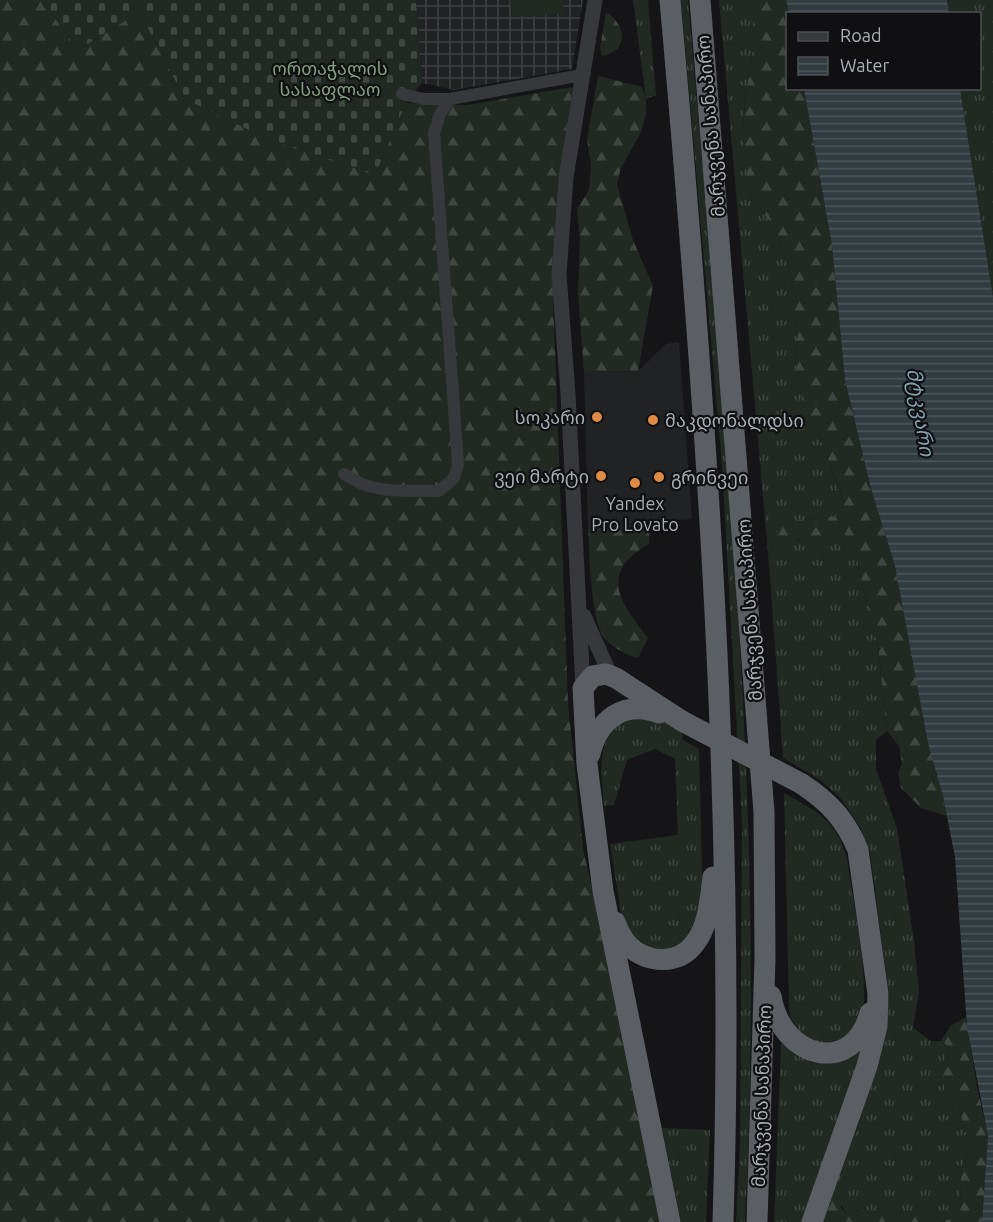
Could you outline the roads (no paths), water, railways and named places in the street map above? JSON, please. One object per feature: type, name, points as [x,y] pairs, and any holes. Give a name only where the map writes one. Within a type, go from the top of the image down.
[{"type":"highway","name":"მარჯვენა სანაპირო","points":[[670,0],[712,533],[723,825],[727,1101],[723,1222]]},
{"type":"highway","name":"მარჯვენა სანაპირო","points":[[700,0],[764,812],[765,959],[756,1222]]},
{"type":"highway","points":[[670,1222],[603,891],[587,764],[583,695],[593,676],[616,679],[682,721],[802,784],[834,808],[851,833],[858,850],[878,994],[877,1026],[867,1066],[812,1222]]},
{"type":"highway","points":[[587,764],[593,740],[626,698],[616,679]]},
{"type":"highway","points":[[583,695],[591,714],[614,714],[642,707],[682,721]]},
{"type":"highway","points":[[603,891],[627,945],[642,955],[655,959],[668,960],[682,955],[694,944],[704,927],[723,825]]},
{"type":"highway","points":[[765,959],[773,1010],[784,1032],[799,1046],[818,1053],[838,1051],[858,1039],[867,1025],[871,1011],[875,968]]},
{"type":"street","points":[[583,695],[568,394],[559,274],[566,177],[595,0]]},
{"type":"street","points":[[402,94],[424,99],[450,99],[582,75]]},
{"type":"street","points":[[344,474],[360,486],[389,490],[439,491],[454,478],[458,464],[434,134],[440,114],[450,99]]},
{"type":"street","points":[[576,584],[590,634],[616,679]]},
{"type":"water","points":[[786,0],[947,0],[949,12],[789,12]]},
{"type":"water","name":"მტკვარი","points":[[804,90],[960,90],[993,297],[993,1222],[982,1222],[988,1136],[967,1027],[955,857],[943,796],[928,743],[895,566],[871,489],[845,380],[832,245]]},
{"type":"place","name":"სოკარი","points":[[597,417]]},
{"type":"place","name":"მაკდონალდსი","points":[[653,420]]},
{"type":"place","name":"ვეი მარტი","points":[[601,476]]},
{"type":"place","name":"გრინვეი","points":[[659,477]]},
{"type":"place","name":"Yandex Pro Lovato","points":[[635,483]]},
{"type":"park label","name":"ორთაჭალის სასაფლაო","points":[[330,78]]}]
